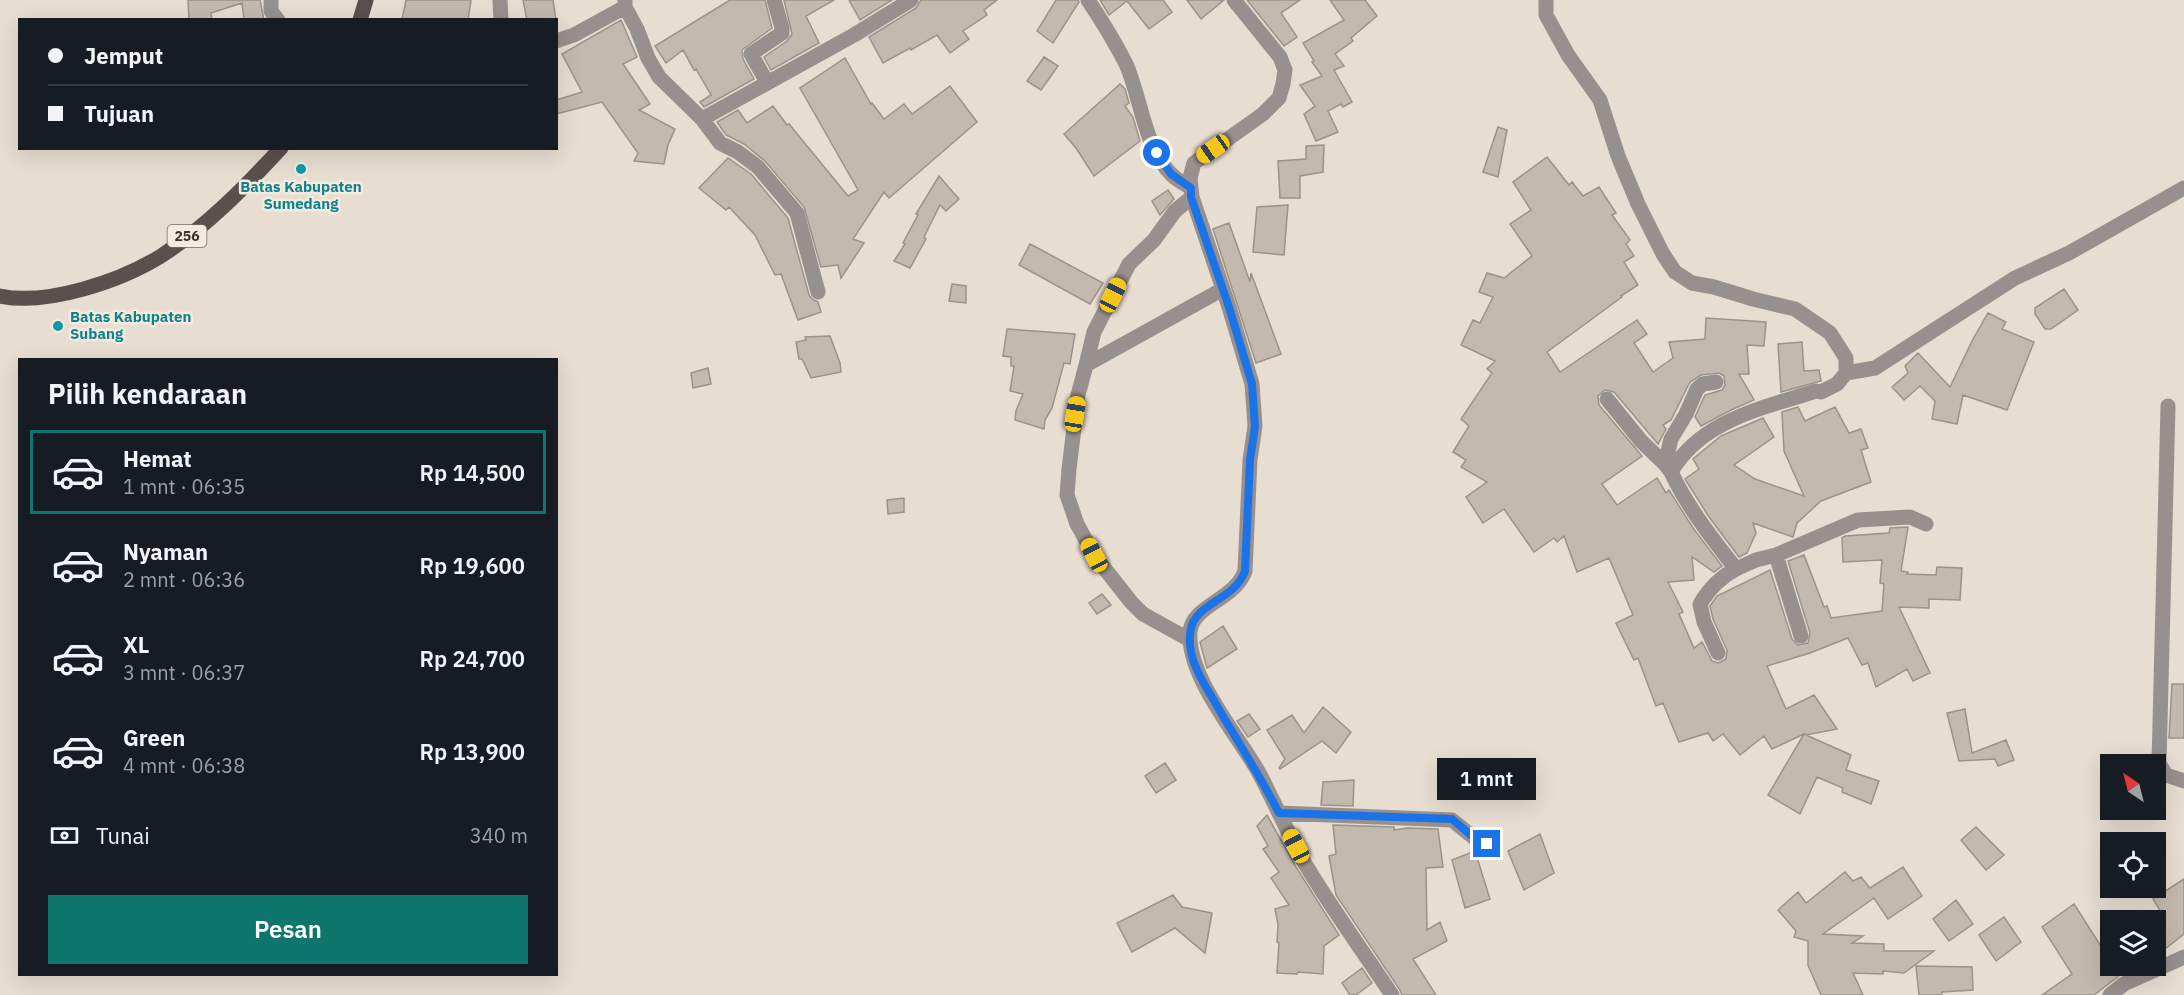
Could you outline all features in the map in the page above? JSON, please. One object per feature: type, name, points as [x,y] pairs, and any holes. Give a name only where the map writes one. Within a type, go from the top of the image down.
[{"type":"main road","points":[[361,18],[366,0]]},
{"type":"main road","name":"256","points":[[0,296],[36,299],[72,292],[139,267],[161,256],[227,202],[279,150]]},
{"type":"street","points":[[271,0],[271,11],[276,18]]},
{"type":"street","points":[[500,0],[501,18]]},
{"type":"street","points":[[767,82],[751,54],[782,33],[774,0]]},
{"type":"street","points":[[702,118],[854,35],[911,0]]},
{"type":"street","points":[[1088,0],[1108,30],[1127,66],[1143,119],[1157,153],[1171,174],[1191,192]]},
{"type":"street","points":[[1234,0],[1280,57],[1285,70],[1279,98],[1263,114],[1194,163],[1190,178],[1191,192],[1252,384],[1255,426],[1250,460],[1245,571],[1241,582],[1233,590],[1197,614],[1192,624],[1190,640],[1195,665],[1224,719],[1258,772],[1304,862],[1392,995]]},
{"type":"street","points":[[1545,0],[1546,15],[1568,55],[1600,100],[1618,156],[1634,195],[1663,254],[1675,272],[1692,283],[1795,309],[1830,333],[1846,358],[1846,373],[1837,384],[1821,392],[1816,391],[1730,420],[1698,440],[1668,468]]},
{"type":"street","points":[[558,40],[574,35],[625,4],[659,77],[702,118],[720,143],[738,152],[758,167],[797,213],[818,292]]},
{"type":"street","points":[[1846,373],[1875,368],[2015,278],[2098,238],[2184,188]]},
{"type":"street","points":[[1190,640],[1143,614],[1131,602],[1094,555],[1077,524],[1067,495],[1068,468],[1077,405],[1094,332],[1129,264],[1154,240],[1191,192]]},
{"type":"street","points":[[1086,364],[1223,289]]},
{"type":"street","points":[[1668,468],[1671,439],[1697,389],[1703,384],[1716,382]]},
{"type":"street","points":[[1608,399],[1641,441],[1668,468],[1690,508],[1736,569]]},
{"type":"street","points":[[2168,406],[2159,763],[2166,776],[2184,781]]},
{"type":"street","points":[[1718,652],[1704,622],[1700,604],[1707,593],[1726,574],[1858,520],[1910,517],[1926,524]]},
{"type":"street","points":[[1776,555],[1800,636]]},
{"type":"street","points":[[1279,813],[1452,819],[1473,837],[1487,844]]},
{"type":"street","points":[[2110,995],[2124,984],[2184,957]]},
{"type":"building","points":[[188,0],[260,0],[264,18],[244,18],[242,3],[211,13],[212,18],[189,18]]},
{"type":"building","points":[[406,0],[471,0],[468,18],[402,18]]},
{"type":"building","points":[[523,0],[553,0],[556,18],[527,18]]},
{"type":"building","points":[[730,0],[765,0],[772,28],[742,50],[743,59],[754,79],[704,107],[700,102],[711,95],[683,50],[666,63],[655,46]]},
{"type":"building","points":[[784,0],[834,0],[806,16],[819,43],[771,70],[764,57],[787,41],[792,34]]},
{"type":"building","points":[[849,0],[892,0],[860,20]]},
{"type":"building","points":[[921,0],[997,0],[984,10],[987,15],[963,31],[969,39],[950,53],[937,35],[883,63],[869,37],[916,8]]},
{"type":"building","points":[[1056,0],[1078,0],[1079,2],[1053,43],[1037,31]]},
{"type":"building","points":[[1100,0],[1163,0],[1172,12],[1149,29],[1127,1],[1109,15]]},
{"type":"building","points":[[1187,0],[1224,0],[1201,19]]},
{"type":"building","points":[[1247,0],[1300,0],[1281,13],[1297,37],[1284,46]]},
{"type":"building","points":[[1330,0],[1365,0],[1377,16],[1351,38],[1353,41],[1335,54],[1344,66],[1334,70],[1352,102],[1343,107],[1341,104],[1328,111],[1338,132],[1316,141],[1304,114],[1315,106],[1300,85],[1322,76],[1303,43],[1344,20]]},
{"type":"building","points":[[621,20],[637,57],[623,64],[650,104],[639,110],[675,129],[668,145],[664,164],[634,161],[638,153],[602,102],[558,113],[558,99],[582,92],[562,54]]},
{"type":"building","points":[[1044,57],[1058,66],[1041,90],[1027,81]]},
{"type":"building","points":[[845,58],[871,104],[884,119],[904,104],[912,114],[950,86],[977,122],[889,198],[884,192],[853,239],[864,243],[841,278],[838,265],[821,267],[804,207],[765,161],[744,144],[726,135],[717,122],[738,110],[747,123],[773,106],[848,196],[858,190],[800,88]]},
{"type":"building","points":[[1120,84],[1125,89],[1129,103],[1125,106],[1133,117],[1140,141],[1094,176],[1064,134]]},
{"type":"building","points":[[1498,127],[1507,130],[1498,177],[1483,172]]},
{"type":"building","points":[[1324,145],[1323,172],[1300,176],[1300,198],[1280,198],[1278,161],[1306,159],[1306,146]]},
{"type":"building","points":[[1547,157],[1569,185],[1572,182],[1583,196],[1599,187],[1616,213],[1612,215],[1630,240],[1626,244],[1634,256],[1624,262],[1638,285],[1547,352],[1560,372],[1637,320],[1647,334],[1634,343],[1653,372],[1673,358],[1669,342],[1705,339],[1706,318],[1766,322],[1764,346],[1747,345],[1749,374],[1739,374],[1754,400],[1701,426],[1695,417],[1705,395],[1722,390],[1725,385],[1724,376],[1719,373],[1701,375],[1690,382],[1671,420],[1663,425],[1666,429],[1658,444],[1614,392],[1605,390],[1598,396],[1599,405],[1642,456],[1602,484],[1617,505],[1657,478],[1666,493],[1669,490],[1693,528],[1722,566],[1714,572],[1692,557],[1694,580],[1668,582],[1683,612],[1679,614],[1694,648],[1702,642],[1712,661],[1718,663],[1726,659],[1727,650],[1713,619],[1710,606],[1717,596],[1770,570],[1792,639],[1798,645],[1808,643],[1810,633],[1788,561],[1804,555],[1824,607],[1827,606],[1831,618],[1882,611],[1884,584],[1880,583],[1882,560],[1843,562],[1842,538],[1845,536],[1889,533],[1890,528],[1908,527],[1901,571],[1908,572],[1907,574],[1936,575],[1937,567],[1962,568],[1960,600],[1929,599],[1929,608],[1899,607],[1930,673],[1913,681],[1907,669],[1876,687],[1868,663],[1862,665],[1848,638],[1767,666],[1786,709],[1814,695],[1837,729],[1806,735],[1851,755],[1846,770],[1879,781],[1871,804],[1842,792],[1843,788],[1817,777],[1800,814],[1768,795],[1804,734],[1772,749],[1764,736],[1740,755],[1723,734],[1713,741],[1708,733],[1679,742],[1663,703],[1656,706],[1638,658],[1634,660],[1616,623],[1633,615],[1609,558],[1577,572],[1564,536],[1557,542],[1554,538],[1534,552],[1504,509],[1483,523],[1466,497],[1487,482],[1461,467],[1466,460],[1453,452],[1469,426],[1461,419],[1492,373],[1487,369],[1495,361],[1461,345],[1473,320],[1480,323],[1493,297],[1479,292],[1487,273],[1504,278],[1532,256],[1510,224],[1531,210],[1513,182]]},
{"type":"building","points":[[728,158],[751,174],[788,218],[809,295],[818,302],[821,312],[798,320],[781,274],[775,275],[755,235],[729,207],[726,210],[699,188]]},
{"type":"building","points":[[939,176],[959,199],[946,211],[940,205],[924,237],[926,239],[910,268],[894,261],[905,244],[903,243],[918,215],[916,214]]},
{"type":"building","points":[[1168,190],[1174,199],[1160,215],[1152,201]]},
{"type":"building","points":[[1288,205],[1284,255],[1253,252],[1257,207]]},
{"type":"building","points":[[1229,223],[1250,282],[1251,273],[1281,354],[1256,363],[1213,229]]},
{"type":"building","points":[[1030,244],[1103,283],[1090,304],[1019,265]]},
{"type":"building","points":[[952,284],[966,286],[966,303],[949,301]]},
{"type":"building","points":[[2064,289],[2078,310],[2051,329],[2045,329],[2035,314],[2035,308]]},
{"type":"building","points":[[1988,313],[2006,322],[2002,329],[2034,342],[2007,410],[1963,395],[1957,424],[1932,419],[1935,401],[1920,386],[1904,400],[1892,387],[1908,373],[1905,366],[1918,353],[1950,387]]},
{"type":"building","points":[[1007,329],[1075,334],[1070,364],[1064,363],[1044,429],[1015,420],[1023,394],[1010,391],[1014,366],[1011,366],[1011,357],[1003,356]]},
{"type":"building","points":[[830,336],[841,372],[811,378],[802,359],[799,359],[796,342],[806,340],[805,337]]},
{"type":"building","points":[[1802,342],[1804,371],[1819,370],[1821,381],[1781,392],[1778,344]]},
{"type":"building","points":[[708,368],[711,384],[693,388],[691,373]]},
{"type":"building","points":[[1798,407],[1805,421],[1835,407],[1849,433],[1861,429],[1868,448],[1861,450],[1871,482],[1821,501],[1797,523],[1793,537],[1753,523],[1756,533],[1747,553],[1739,557],[1709,517],[1685,479],[1699,469],[1693,459],[1721,436],[1763,418],[1774,437],[1734,465],[1755,479],[1804,496],[1784,451],[1782,412]]},
{"type":"building","points":[[904,498],[904,512],[888,514],[887,500]]},
{"type":"building","points":[[1102,594],[1111,605],[1097,614],[1089,603]]},
{"type":"building","points":[[1223,626],[1237,649],[1207,668],[1200,642]]},
{"type":"building","points":[[2172,684],[2184,684],[2184,738],[2169,738]]},
{"type":"building","points":[[1323,707],[1351,732],[1336,753],[1322,741],[1280,769],[1285,759],[1267,730],[1292,715],[1304,733]]},
{"type":"building","points":[[1965,709],[1972,753],[2006,740],[2014,760],[1998,766],[1995,759],[1959,761],[1947,713]]},
{"type":"building","points":[[1249,714],[1260,729],[1248,737],[1237,721]]},
{"type":"building","points":[[1165,763],[1176,780],[1156,793],[1145,776]]},
{"type":"building","points":[[1354,780],[1353,806],[1321,805],[1323,782]]},
{"type":"building","points":[[1267,815],[1296,867],[1339,935],[1324,946],[1323,974],[1277,973],[1279,943],[1277,942],[1278,924],[1275,909],[1289,905],[1271,878],[1279,872],[1263,849],[1268,846],[1257,826]]},
{"type":"building","points":[[1333,825],[1394,827],[1394,830],[1438,829],[1443,867],[1426,868],[1427,930],[1440,922],[1447,941],[1413,959],[1436,995],[1402,995],[1336,895],[1329,856],[1336,854]]},
{"type":"building","points":[[1976,827],[2004,855],[1986,870],[1961,840]]},
{"type":"building","points":[[1540,834],[1554,873],[1524,890],[1508,851]]},
{"type":"building","points":[[1475,851],[1490,899],[1465,908],[1452,860]]},
{"type":"building","points":[[1903,867],[1922,896],[1888,919],[1874,898],[1823,934],[1863,936],[1852,943],[1884,944],[1884,951],[1934,951],[1904,973],[1883,971],[1883,974],[1853,973],[1863,995],[1821,995],[1808,965],[1808,941],[1794,937],[1796,931],[1778,910],[1798,892],[1806,903],[1845,872],[1853,881],[1861,877],[1870,888]]},
{"type":"building","points":[[2184,879],[2184,934],[2166,948],[2166,910],[2160,910],[2153,899],[2166,898],[2166,891]]},
{"type":"building","points":[[1173,895],[1182,907],[1212,913],[1205,953],[1175,928],[1132,952],[1117,923]]},
{"type":"building","points":[[1956,900],[1973,924],[1949,941],[1933,919]]},
{"type":"building","points":[[2074,904],[2100,945],[2100,976],[2119,976],[2094,995],[2042,995],[2072,974],[2042,927]]},
{"type":"building","points":[[2004,917],[2021,942],[1996,961],[1979,935]]},
{"type":"building","points":[[1916,966],[1972,967],[1973,990],[1942,992],[1942,995],[1919,995]]},
{"type":"building","points":[[1362,968],[1372,983],[1356,995],[1350,995],[1342,983]]},
{"type":"place","name":"Batas Kabupaten Sumedang","points":[[301,169]]},
{"type":"place","name":"Batas Kabupaten Subang","points":[[58,326]]},
{"type":"route","points":[[1157,153],[1171,174],[1191,188],[1191,197],[1229,307],[1252,384],[1255,426],[1250,460],[1245,571],[1241,582],[1233,590],[1197,614],[1190,632],[1195,665],[1224,719],[1258,772],[1279,813],[1452,819],[1473,837],[1487,844]]}]
